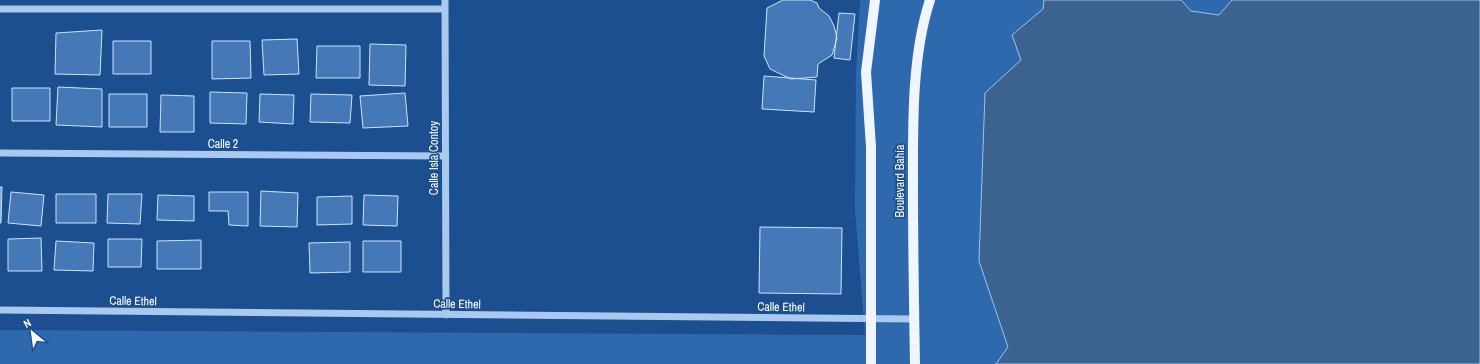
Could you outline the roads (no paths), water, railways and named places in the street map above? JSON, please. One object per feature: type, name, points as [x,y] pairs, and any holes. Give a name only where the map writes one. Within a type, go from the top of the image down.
[{"type":"main road","points":[[871,364],[871,146],[866,72],[875,0]]},
{"type":"main road","name":"Boulevard Bahía","points":[[915,364],[913,137],[916,75],[930,0]]},
{"type":"street","name":"Calle Isla Contoy","points":[[445,0],[446,315]]},
{"type":"street","points":[[0,9],[445,9]]},
{"type":"street","name":"Calle 2","points":[[0,153],[445,156]]},
{"type":"street","name":"Calle Ethel","points":[[0,310],[914,319]]}]
